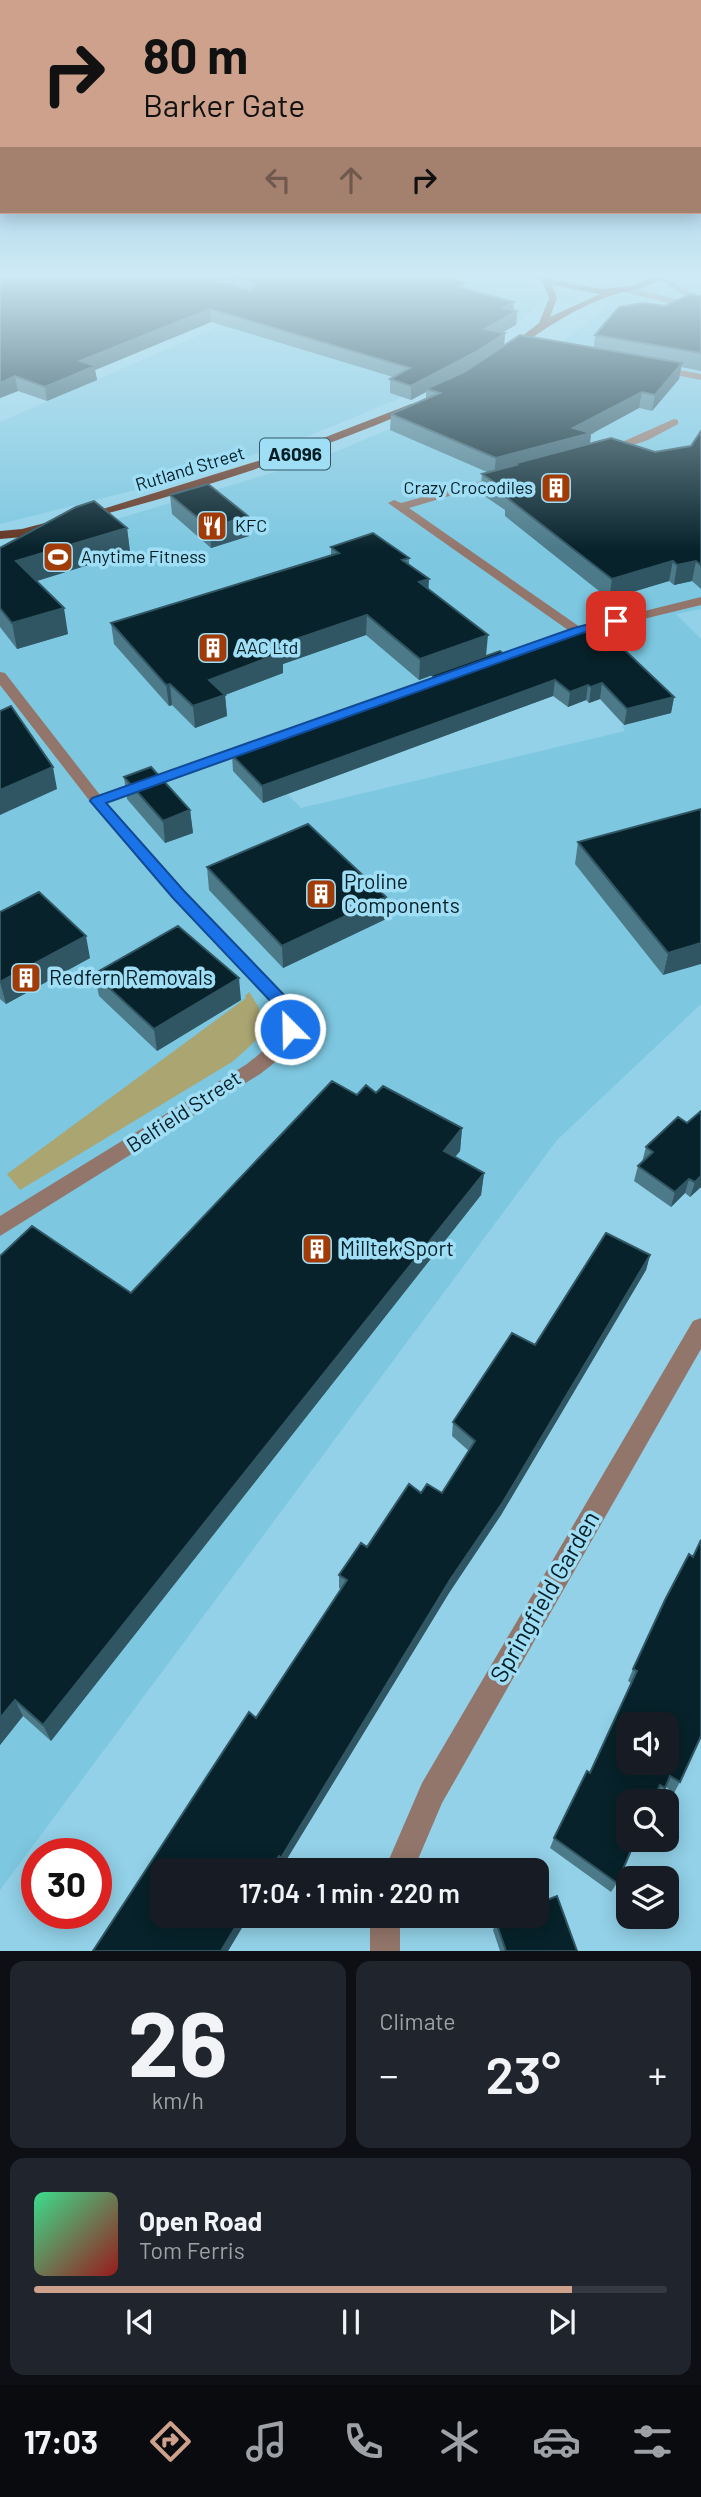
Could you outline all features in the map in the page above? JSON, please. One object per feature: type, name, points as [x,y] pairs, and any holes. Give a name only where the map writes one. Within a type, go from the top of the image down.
[{"type":"main road","name":"Rutland Street","points":[[75,519],[263,465],[345,435],[418,403]]},
{"type":"main road","points":[[0,535],[23,533],[62,523]]},
{"type":"main road","points":[[0,544],[23,533]]},
{"type":"street","points":[[650,368],[701,377]]},
{"type":"street","points":[[596,454],[644,439],[674,422]]},
{"type":"street","points":[[511,476],[396,504],[578,631]]},
{"type":"street","points":[[97,801],[578,631],[701,601]]},
{"type":"street","name":"Belfield Street","points":[[0,676],[97,801],[188,905],[282,1003],[288,1013],[290,1029],[281,1045],[228,1086],[0,1227]]},
{"type":"street","name":"Springfield Garden","points":[[404,1858],[432,1793],[701,1328]]},
{"type":"street","points":[[384,1951],[385,1928]]},
{"type":"shaded area","points":[[124,368],[447,368],[396,400],[301,439],[183,478],[0,524],[0,422]]},
{"type":"shaded area","points":[[519,368],[701,368],[701,609],[676,614],[701,639],[701,1004],[557,1140],[39,1838],[21,1838],[21,1862],[0,1890],[0,573],[103,523],[316,460],[430,412]],"holes":[[[615,659],[673,712],[622,726],[625,731],[301,808],[253,759]]]},
{"type":"shaded area","points":[[249,992],[262,1015],[262,1031],[232,1062],[20,1190],[7,1174],[246,998]]},
{"type":"building","points":[[0,368],[90,368],[45,387],[15,376],[0,383]]},
{"type":"building","points":[[410,368],[445,368],[411,386],[390,379]]},
{"type":"building","points":[[470,368],[678,368],[655,395],[642,392],[573,428],[591,433],[496,458],[391,414],[440,393],[426,389]]},
{"type":"building","points":[[701,431],[701,565],[696,561],[677,565],[673,561],[612,579],[506,497],[513,495],[482,474],[611,438],[655,452],[691,446]]},
{"type":"building","points":[[208,484],[248,516],[210,528],[170,495]]},
{"type":"building","points":[[94,501],[127,528],[16,561],[64,608],[12,623],[0,608],[0,548],[76,507]]},
{"type":"building","points":[[373,533],[409,558],[402,560],[429,579],[419,582],[488,635],[420,659],[367,615],[276,646],[283,652],[209,680],[225,695],[193,706],[170,684],[166,685],[111,623],[339,553],[331,547]]},
{"type":"building","points":[[593,625],[614,640],[674,697],[627,709],[602,683],[570,692],[555,680],[262,786],[232,755],[441,682],[432,675],[500,651],[508,657]]},
{"type":"building","points":[[11,706],[53,767],[0,790],[0,711]]},
{"type":"building","points":[[151,767],[190,810],[163,821],[124,777]]},
{"type":"building","points":[[701,809],[701,943],[668,953],[578,842]]},
{"type":"building","points":[[308,824],[386,897],[282,946],[207,867]]},
{"type":"building","points":[[39,892],[86,936],[0,982],[0,912]]},
{"type":"building","points":[[178,926],[239,978],[154,1029],[94,974]]},
{"type":"building","points":[[332,1081],[357,1095],[366,1085],[376,1093],[383,1086],[462,1128],[444,1151],[484,1173],[43,1725],[15,1700],[0,1718],[0,1256],[32,1226],[131,1293]]},
{"type":"building","points":[[701,1111],[701,1176],[695,1182],[689,1179],[675,1192],[638,1166],[653,1152],[646,1147],[678,1117],[687,1123]]},
{"type":"building","points":[[606,1233],[650,1255],[503,1502],[450,1580],[281,1858],[154,1858],[249,1712],[256,1718],[347,1580],[339,1575],[361,1543],[367,1547],[409,1484],[421,1493],[427,1484],[442,1493],[475,1441],[453,1422],[512,1333],[535,1345]]},
{"type":"building","points":[[701,1540],[701,1736],[680,1782],[670,1776],[665,1788],[660,1785],[658,1789],[616,1789],[616,1852],[630,1852],[624,1866],[616,1866],[616,1882],[554,1838],[587,1771],[590,1773],[616,1717],[616,1775],[679,1775],[679,1712],[618,1712],[637,1671],[633,1669],[689,1554],[693,1557]]},
{"type":"building","points":[[150,1864],[150,1928],[235,1928],[221,1951],[93,1951],[107,1929],[112,1929],[112,1922]]},
{"type":"building","points":[[557,1896],[577,1951],[506,1951],[498,1928],[549,1928],[549,1899]]},
{"type":"place","name":"Crazy Crocodiles","points":[[556,488]]},
{"type":"place","name":"KFC","points":[[212,526]]},
{"type":"place","name":"Anytime Fitness","points":[[58,557]]},
{"type":"place","name":"AAC Ltd","points":[[213,648]]},
{"type":"place","name":"Proline Components","points":[[321,894]]},
{"type":"place","name":"Redfern Removals","points":[[26,978]]},
{"type":"place","name":"Milltek Sport","points":[[317,1249]]},
{"type":"route","points":[[290,1029],[288,1013],[282,1003],[178,894],[97,801],[578,631],[616,621]]}]
